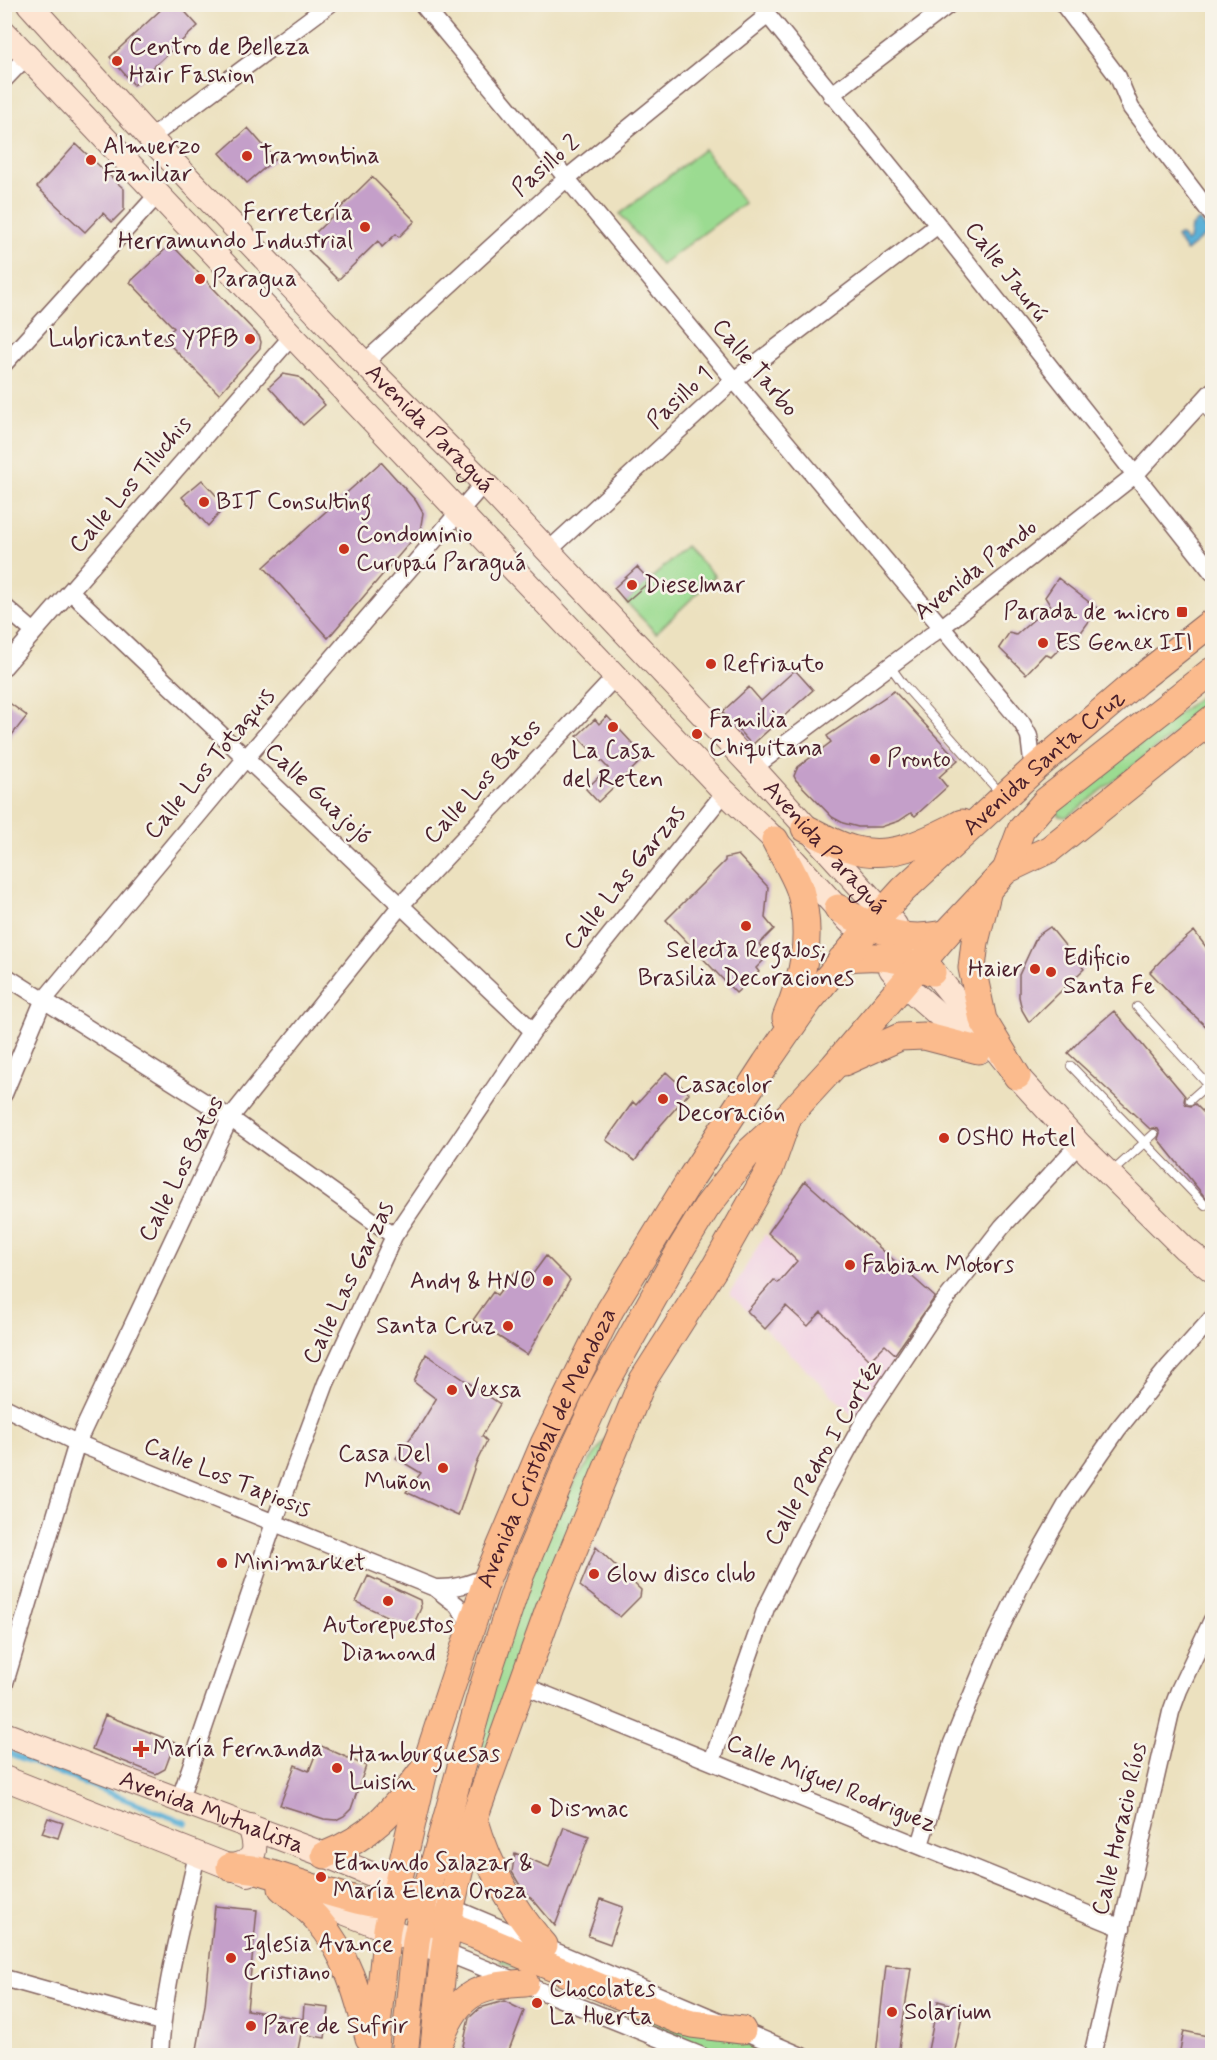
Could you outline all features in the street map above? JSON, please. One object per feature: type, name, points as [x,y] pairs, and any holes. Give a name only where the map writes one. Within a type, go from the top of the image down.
[{"type":"main road","name":"Avenida Paraguá","points":[[28,4],[150,138],[364,363],[483,483],[753,768],[805,828],[872,924],[880,957]]},
{"type":"main road","name":"Avenida Paraguá","points":[[4,32],[294,335],[725,792],[775,840],[838,908]]},
{"type":"main road","name":"Avenida Santa Cruz","points":[[872,924],[1033,770],[1137,681],[1212,622]]},
{"type":"main road","name":"Avenida Santa Cruz","points":[[921,971],[946,934],[1006,870],[1021,830],[1046,801],[1212,670]]},
{"type":"main road","name":"Avenida Santa Cruz","points":[[1006,870],[1050,849],[1212,719]]},
{"type":"main road","points":[[805,828],[850,849],[883,854],[910,848],[935,837],[999,802]]},
{"type":"main road","points":[[766,1063],[797,993],[807,954],[806,923],[799,889],[775,840]]},
{"type":"main road","points":[[988,890],[975,942],[972,968],[983,1020],[1017,1076]]},
{"type":"main road","points":[[838,908],[889,933],[917,937],[946,934]]},
{"type":"main road","name":"Avenida Cristóbal de Mendoza","points":[[374,2055],[425,1767],[488,1576],[544,1444],[610,1310],[691,1178],[809,1001],[872,924]]},
{"type":"main road","name":"Avenida Paraguá","points":[[904,935],[921,971]]},
{"type":"main road","points":[[842,959],[888,957],[921,971],[1109,1176],[1184,1248],[1212,1270]]},
{"type":"main road","points":[[921,971],[978,1050]]},
{"type":"main road","name":"Avenida Cristóbal de Mendoza","points":[[425,1896],[485,1681],[528,1555],[600,1393],[706,1208],[750,1151],[788,1116],[921,971]]},
{"type":"main road","points":[[834,1066],[900,1036],[924,1035],[978,1050],[1017,1076]]},
{"type":"main road","name":"Avenida Cristóbal de Mendoza","points":[[434,2055],[444,1952],[466,1848],[474,1818],[550,1607],[643,1380],[715,1267],[764,1180],[788,1116]]},
{"type":"main road","points":[[569,1460],[643,1380]]},
{"type":"main road","name":"Avenida Mutualista","points":[[4,1734],[325,1855],[399,1924],[444,1952]]},
{"type":"main road","points":[[325,1855],[348,1846],[366,1835],[382,1820],[425,1767]]},
{"type":"main road","name":"Avenida Mutualista","points":[[4,1778],[282,1888],[399,1924]]},
{"type":"main road","points":[[474,1818],[482,1846],[499,1883],[526,1924],[544,1945]]},
{"type":"main road","points":[[230,1867],[247,1862],[252,1857],[255,1848],[250,1826]]},
{"type":"main road","points":[[399,1924],[402,1905],[425,1896],[443,1881],[466,1848]]},
{"type":"main road","points":[[230,1867],[255,1870],[368,1903],[399,1924],[450,1916]]},
{"type":"main road","points":[[282,1888],[316,1917],[335,1942],[358,1995],[374,2055]]},
{"type":"main road","points":[[425,1896],[450,1916],[681,2020],[692,2024],[742,2031]]},
{"type":"main road","name":"Avenida Cristóbal de Mendoza","points":[[399,1924],[404,2055]]},
{"type":"main road","points":[[434,2055],[452,2014],[458,2005],[470,1995],[494,1986],[525,1983]]},
{"type":"street","points":[[150,138],[330,4]]},
{"type":"street","name":"Calle Tarbo","points":[[422,4],[734,381],[1022,723],[1029,736],[1033,770]]},
{"type":"street","points":[[831,95],[950,4]]},
{"type":"street","points":[[1063,4],[1118,77],[1131,108],[1212,215]]},
{"type":"street","name":"Pasillo 2","points":[[364,363],[567,178],[764,10]]},
{"type":"street","name":"Calle Jaurú","points":[[764,10],[938,225],[1212,572]]},
{"type":"street","points":[[4,80],[27,56]]},
{"type":"street","points":[[4,364],[159,193]]},
{"type":"street","name":"Pasillo 1","points":[[548,551],[734,381],[938,225]]},
{"type":"street","name":"Calle Los Tiluchis","points":[[4,667],[294,335]]},
{"type":"street","name":"Avenida Pando","points":[[753,768],[942,627],[1136,474],[1212,391]]},
{"type":"street","name":"Calle Los Totaquis","points":[[4,1094],[43,1001],[246,758],[483,483]]},
{"type":"street","name":"Calle Guajojó","points":[[70,591],[533,1031]]},
{"type":"street","points":[[4,606],[33,632]]},
{"type":"street","name":"Calle Los Batos","points":[[4,1686],[76,1443],[230,1118],[401,905],[616,676]]},
{"type":"street","name":"Calle Las Garzas","points":[[179,1801],[273,1522],[326,1383],[394,1236],[533,1031],[725,792]]},
{"type":"street","points":[[4,975],[230,1118],[394,1236]]},
{"type":"street","name":"Calle Pedro I Cortéz","points":[[712,1761],[766,1608],[866,1417],[933,1317],[1002,1227],[1079,1144]]},
{"type":"street","points":[[920,1845],[952,1743],[1025,1577],[1070,1498],[1118,1429],[1212,1318]]},
{"type":"street","name":"Calle Los Tapiosis","points":[[4,1407],[76,1443],[435,1587],[452,1589],[463,1587],[488,1576]]},
{"type":"street","name":"Calle Los Tapiosis","points":[[435,1587],[450,1599],[471,1625]]},
{"type":"street","name":"Calle Horacio Ríos","points":[[1092,2055],[1171,1712],[1212,1620]]},
{"type":"street","name":"Calle Miguel Rodriguez","points":[[522,1685],[1122,1928]]},
{"type":"street","points":[[160,2055],[161,2022],[197,1854]]},
{"type":"street","points":[[450,1916],[544,1945],[802,2055]]},
{"type":"street","points":[[444,1952],[702,2055]]},
{"type":"street","points":[[4,1978],[161,2022]]},
{"type":"lane","points":[[1200,404],[1212,418]]},
{"type":"lane","points":[[890,666],[999,802]]},
{"type":"lane","points":[[1137,1007],[1210,1086],[1190,1100]]},
{"type":"lane","points":[[1071,1066],[1205,1205]]},
{"type":"lane","points":[[1109,1176],[1154,1134]]},
{"type":"shaded area","points":[[765,1234],[896,1360],[857,1420],[730,1294]]},
{"type":"green space","points":[[704,149],[744,203],[661,265],[620,214]]},
{"type":"green space","points":[[686,546],[715,576],[656,633],[626,602]]},
{"type":"green space","points":[[1212,687],[1212,704],[1074,812],[1066,817],[1059,816],[1057,810],[1065,803]]},
{"type":"green space","points":[[610,1434],[477,1773],[487,1699],[534,1562],[576,1479]]},
{"type":"green space","points":[[504,1953],[773,2055],[724,2055],[500,1962]]},
{"type":"water","points":[[1199,220],[1208,233],[1186,251],[1176,237],[1181,235],[1186,242],[1189,240],[1191,227]]},
{"type":"building","points":[[167,4],[178,4],[198,26],[134,85],[110,57]]},
{"type":"building","name":"Tramontina","points":[[248,128],[275,159],[247,183],[220,153]]},
{"type":"building","points":[[76,144],[124,189],[124,210],[112,222],[103,213],[85,232],[37,187]]},
{"type":"building","name":"Ferretería Herramundo Industrial","points":[[372,177],[415,221],[399,237],[396,234],[382,247],[378,241],[338,280],[303,245]]},
{"type":"building","points":[[171,244],[259,336],[261,342],[260,348],[219,394],[163,338],[174,328],[130,282]]},
{"type":"building","points":[[283,374],[299,377],[325,405],[303,425],[269,387]]},
{"type":"building","name":"Condominio Curupaú Paraguá","points":[[381,462],[416,501],[423,513],[420,531],[328,638],[264,567]]},
{"type":"building","name":"BIT Consulting","points":[[202,480],[226,506],[208,526],[182,497]]},
{"type":"building","name":"Dieselmar","points":[[637,567],[650,581],[626,602],[614,588]]},
{"type":"building","points":[[1058,578],[1098,609],[1074,642],[1067,641],[1051,657],[1045,654],[1026,674],[999,648],[1009,633],[1016,635],[1050,605],[1045,597]]},
{"type":"building","points":[[795,670],[813,690],[752,745],[722,712],[749,687],[761,701]]},
{"type":"building","name":"Pronto","points":[[894,691],[958,760],[939,777],[947,787],[915,816],[911,813],[899,821],[881,827],[858,827],[843,823],[832,817],[794,776],[798,767],[831,742],[827,736]]},
{"type":"building","points":[[4,699],[27,716],[4,745]]},
{"type":"building","points":[[607,716],[645,757],[598,802],[586,789],[608,768],[577,736],[595,719],[599,724]]},
{"type":"building","points":[[738,855],[768,887],[765,918],[774,929],[759,944],[768,956],[756,968],[759,972],[736,993],[666,920],[725,861],[725,858]]},
{"type":"building","name":"Edificio Santa Fe","points":[[1050,927],[1084,969],[1029,1022],[1022,1010],[1019,997],[1019,975],[1037,936]]},
{"type":"building","points":[[1194,931],[1212,955],[1212,1032],[1150,972]]},
{"type":"building","points":[[1114,1011],[1185,1096],[1186,1105],[1195,1104],[1212,1121],[1212,1206],[1158,1139],[1160,1133],[1158,1129],[1150,1129],[1068,1053]]},
{"type":"building","points":[[666,1072],[689,1093],[660,1126],[635,1161],[606,1140],[633,1102],[636,1105]]},
{"type":"building","name":"Fabian Motors","points":[[805,1181],[935,1297],[895,1354],[885,1345],[870,1360],[821,1312],[808,1326],[786,1306],[765,1329],[747,1311],[774,1280],[778,1283],[797,1261],[768,1233]]},
{"type":"building","points":[[546,1256],[570,1280],[527,1355],[473,1320],[493,1292],[497,1295],[515,1272],[527,1282]]},
{"type":"building","points":[[426,1354],[500,1404],[482,1436],[487,1441],[476,1463],[458,1516],[406,1492],[421,1473],[396,1458],[436,1399],[414,1382]]},
{"type":"building","points":[[596,1547],[641,1590],[640,1597],[620,1617],[580,1586]]},
{"type":"building","name":"Autorepuestos Diamond","points":[[368,1576],[420,1600],[421,1608],[412,1628],[356,1602]]},
{"type":"building","points":[[105,1715],[175,1742],[165,1769],[156,1774],[92,1749]]},
{"type":"building","points":[[319,1745],[366,1766],[351,1809],[336,1820],[324,1819],[280,1805],[295,1765],[309,1771]]},
{"type":"building","points":[[48,1818],[63,1823],[58,1838],[42,1833]]},
{"type":"building","points":[[564,1827],[589,1836],[555,1926],[524,1892],[512,1872],[515,1853],[549,1867]]},
{"type":"building","points":[[601,1899],[623,1907],[610,1944],[588,1936]]},
{"type":"building","points":[[215,1906],[257,1910],[247,2010],[303,2019],[304,2005],[329,2008],[325,2038],[301,2034],[297,2055],[196,2055],[205,2005]]},
{"type":"building","name":"Solarium","points":[[886,1965],[911,1968],[898,2055],[876,2055]]},
{"type":"building","points":[[504,2001],[524,2011],[507,2055],[461,2055],[469,2018],[480,2008]]},
{"type":"building","points":[[938,2001],[964,2008],[954,2055],[927,2055]]},
{"type":"building","points":[[1184,2031],[1212,2037],[1212,2055],[1179,2055]]},
{"type":"waterway","points":[[4,1751],[186,1823]]},
{"type":"place","name":"Centro de Belleza Hair Fashion","points":[[117,61]]},
{"type":"place","name":"Tramontina","points":[[247,156]]},
{"type":"place","name":"Almuerzo Familiar","points":[[91,160]]},
{"type":"place","name":"Ferretería Herramundo Industrial","points":[[365,227]]},
{"type":"place","name":"Paragua","points":[[200,279]]},
{"type":"place","name":"Lubricantes YPFB","points":[[250,339]]},
{"type":"place","name":"BIT Consulting","points":[[204,502]]},
{"type":"place","name":"Condominio Curupaú Paraguá","points":[[344,549]]},
{"type":"place","name":"Dieselmar","points":[[632,585]]},
{"type":"place","name":"Parada de micro","points":[[1182,612]]},
{"type":"place","name":"ES Genex III","points":[[1043,643]]},
{"type":"place","name":"Refriauto","points":[[711,664]]},
{"type":"place","name":"La Casa del Reten","points":[[613,727]]},
{"type":"place","name":"Familia Chiquitana","points":[[697,734]]},
{"type":"place","name":"Pronto","points":[[875,759]]},
{"type":"place","name":"Selecta Regalos; Brasilia Decoraciones","points":[[746,926]]},
{"type":"place","name":"Haier","points":[[1035,969]]},
{"type":"place","name":"Edificio Santa Fe","points":[[1051,972]]},
{"type":"place","name":"Casacolor Decoración","points":[[663,1099]]},
{"type":"place","name":"OSHO Hotel","points":[[944,1138]]},
{"type":"place","name":"Fabian Motors","points":[[850,1265]]},
{"type":"place","name":"Andy & HNO","points":[[548,1281]]},
{"type":"place","name":"Santa Cruz","points":[[508,1326]]},
{"type":"place","name":"Vexsa","points":[[452,1390]]},
{"type":"place","name":"Casa Del Muñon","points":[[443,1468]]},
{"type":"place","name":"Minimarket","points":[[222,1563]]},
{"type":"place","name":"Glow disco club","points":[[594,1574]]},
{"type":"place","name":"Autorepuestos Diamond","points":[[388,1601]]},
{"type":"place","name":"María Fernanda","points":[[141,1749]]},
{"type":"place","name":"Hamburguesas Luisin","points":[[337,1768]]},
{"type":"place","name":"Dismac","points":[[536,1809]]},
{"type":"place","name":"Edmundo Salazar & María Elena Oroza","points":[[321,1877]]},
{"type":"place","name":"Iglesia Avance Cristiano","points":[[231,1958]]},
{"type":"place","name":"Chocolates La Huerta","points":[[537,2003]]},
{"type":"place","name":"Solarium","points":[[892,2012]]},
{"type":"place","name":"Pare de Sufrir","points":[[251,2026]]}]
